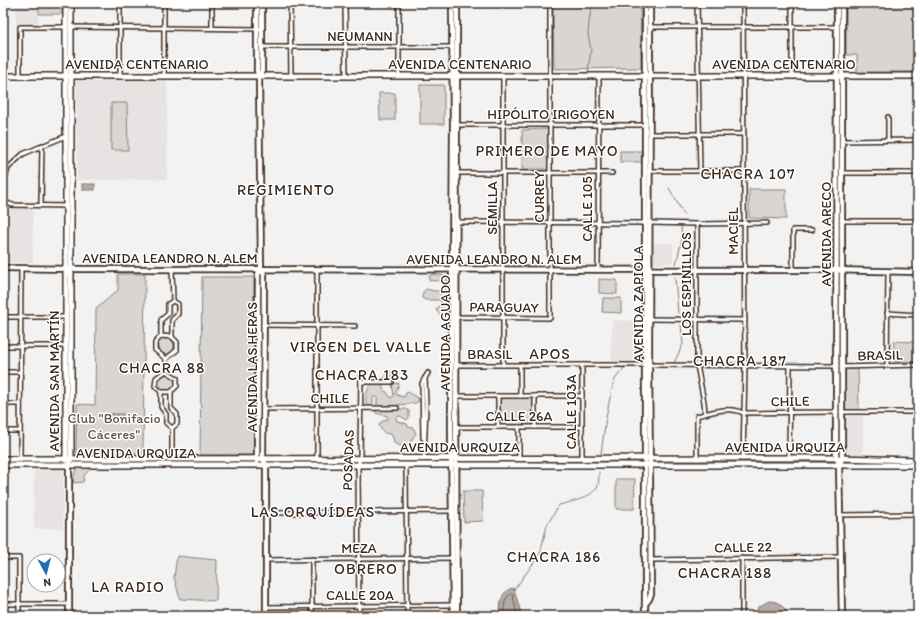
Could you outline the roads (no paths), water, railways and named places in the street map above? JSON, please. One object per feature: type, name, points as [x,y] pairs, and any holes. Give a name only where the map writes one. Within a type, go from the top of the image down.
[{"type":"main road","name":"AVENIDA SAN MARTÍN","points":[[66,3],[68,27],[68,465]]},
{"type":"main road","name":"AVENIDA SAN MARTÍN","points":[[68,27],[71,3]]},
{"type":"main road","name":"AVENIDA LAS HERAS","points":[[257,3],[262,47],[262,71],[259,76]]},
{"type":"main road","name":"AVENIDA LAS HERAS","points":[[258,465],[260,459],[263,409],[264,274],[261,270],[259,76],[257,71],[262,3]]},
{"type":"main road","name":"AVENIDA ZAPIOLA","points":[[645,3],[650,134],[647,223],[648,560],[645,616]]},
{"type":"main road","name":"AVENIDA ZAPIOLA","points":[[648,171],[645,125],[650,3]]},
{"type":"main road","name":"AVENIDA ARECO","points":[[837,3],[842,141],[842,221],[839,271]]},
{"type":"main road","name":"AVENIDA ARECO","points":[[842,3],[839,271],[839,458],[842,616]]},
{"type":"main road","name":"AVENIDA AGUADO","points":[[453,616],[452,511],[455,4]]},
{"type":"main road","name":"AVENIDA CENTENARIO","points":[[3,76],[918,76]]},
{"type":"main road","name":"AVENIDA SAN MARTÍN","points":[[68,76],[66,136],[68,270],[66,346],[68,459]]},
{"type":"main road","name":"AVENIDA AGUADO","points":[[453,459],[457,317],[454,270],[457,173],[455,76]]},
{"type":"main road","name":"AVENIDA LEANDRO N. ALEM","points":[[3,269],[68,270]]},
{"type":"main road","name":"AVENIDA LEANDRO N. ALEM","points":[[3,269],[21,271],[172,269],[647,271],[792,270],[918,272]]},
{"type":"main road","name":"AVENIDA LAS HERAS","points":[[261,270],[258,274],[260,459],[266,465]]},
{"type":"main road","name":"AVENIDA ZAPIOLA","points":[[647,271],[649,318],[647,365]]},
{"type":"main road","name":"AVENIDA URQUIZA","points":[[3,459],[582,458],[647,462],[697,458],[839,458],[918,460]]},
{"type":"main road","name":"AVENIDA URQUIZA","points":[[3,465],[453,465],[647,462],[918,465]]},
{"type":"main road","points":[[68,465],[69,616]]},
{"type":"main road","points":[[266,465],[266,616]]},
{"type":"main road","name":"AVENIDA AGUADO","points":[[453,465],[457,616]]},
{"type":"street","points":[[120,3],[120,76]]},
{"type":"street","points":[[164,3],[164,76]]},
{"type":"street","points":[[212,3],[212,28]]},
{"type":"street","points":[[290,3],[291,76]]},
{"type":"street","points":[[345,3],[346,75]]},
{"type":"street","points":[[399,3],[399,76]]},
{"type":"street","points":[[698,3],[700,171]]},
{"type":"street","name":"MACIEL","points":[[743,458],[745,366],[744,3]]},
{"type":"street","points":[[792,3],[792,76]]},
{"type":"street","name":"CURREY","points":[[455,4],[550,5],[550,318]]},
{"type":"street","points":[[650,27],[837,26]]},
{"type":"street","points":[[20,76],[20,27],[260,29]]},
{"type":"street","name":"NEUMANN","points":[[262,47],[455,47]]},
{"type":"street","name":"SEMILLA","points":[[503,365],[504,76]]},
{"type":"street","name":"CALLE 105","points":[[598,270],[599,76]]},
{"type":"street","points":[[888,116],[888,140]]},
{"type":"street","name":"HIPÓLITO IRIGOYEN","points":[[457,125],[645,125]]},
{"type":"street","points":[[650,134],[744,134]]},
{"type":"street","points":[[3,186],[8,168],[24,154],[66,136]]},
{"type":"street","points":[[842,141],[918,140]]},
{"type":"street","points":[[41,205],[42,145]]},
{"type":"street","points":[[648,171],[744,171]]},
{"type":"street","points":[[457,173],[612,173]]},
{"type":"street","points":[[842,173],[918,174]]},
{"type":"street","points":[[3,199],[5,202],[12,205],[66,206]]},
{"type":"street","points":[[842,221],[918,221]]},
{"type":"street","points":[[456,222],[767,224]]},
{"type":"street","name":"LOS ESPINILLOS","points":[[697,224],[696,365],[705,414]]},
{"type":"street","points":[[792,270],[793,230],[812,230]]},
{"type":"street","points":[[172,269],[173,301]]},
{"type":"street","points":[[317,270],[317,458]]},
{"type":"street","points":[[20,459],[21,271]]},
{"type":"street","points":[[887,366],[888,272]]},
{"type":"street","points":[[172,337],[172,320],[168,314],[168,304],[173,301]]},
{"type":"street","points":[[172,320],[178,314],[178,304],[173,301]]},
{"type":"street","points":[[887,313],[918,315]]},
{"type":"street","points":[[166,359],[155,350],[155,343],[161,336],[161,320],[168,314]]},
{"type":"street","points":[[3,318],[66,317]]},
{"type":"street","name":"PARAGUAY","points":[[457,317],[550,318]]},
{"type":"street","points":[[649,318],[745,320]]},
{"type":"street","points":[[263,325],[355,326]]},
{"type":"street","points":[[161,336],[172,337],[177,342],[177,350],[166,359]]},
{"type":"street","points":[[3,346],[66,346]]},
{"type":"street","points":[[166,359],[166,371]]},
{"type":"street","name":"BRASIL","points":[[456,365],[696,365],[839,367],[918,365]]},
{"type":"street","points":[[520,365],[520,396]]},
{"type":"street","name":"CALLE 103A","points":[[582,365],[582,458]]},
{"type":"street","points":[[790,366],[790,458]]},
{"type":"street","points":[[166,371],[156,378],[156,386],[161,392],[161,408],[166,414],[166,423],[172,428]]},
{"type":"street","points":[[161,392],[171,392],[177,386],[177,378],[166,371]]},
{"type":"street","points":[[3,372],[20,372]]},
{"type":"street","points":[[424,459],[426,405],[425,378],[428,373]]},
{"type":"street","name":"POSADAS","points":[[359,616],[358,465],[360,459],[361,377]]},
{"type":"street","points":[[361,382],[392,382]]},
{"type":"street","points":[[166,414],[171,408],[171,392]]},
{"type":"street","points":[[455,396],[582,396]]},
{"type":"street","points":[[498,396],[498,427]]},
{"type":"street","points":[[535,396],[535,427]]},
{"type":"street","points":[[3,404],[20,404]]},
{"type":"street","points":[[171,408],[177,414],[177,424],[172,428]]},
{"type":"street","name":"CHILE","points":[[263,409],[397,408]]},
{"type":"street","name":"CHILE","points":[[697,458],[697,416],[723,410],[737,410],[743,413],[918,412]]},
{"type":"street","name":"CALLE 26A","points":[[455,427],[582,427]]},
{"type":"street","points":[[519,427],[519,459]]},
{"type":"street","points":[[172,428],[172,452]]},
{"type":"street","points":[[3,431],[20,431]]},
{"type":"street","points":[[406,465],[407,616]]},
{"type":"street","points":[[266,513],[452,511]]},
{"type":"street","points":[[840,515],[918,514]]},
{"type":"street","name":"CALLE 22","points":[[648,560],[841,557]]},
{"type":"street","points":[[3,558],[19,558],[19,616]]},
{"type":"street","name":"MEZA","points":[[266,560],[453,558]]},
{"type":"street","points":[[742,558],[742,616]]},
{"type":"street","points":[[312,559],[312,616]]},
{"type":"street","points":[[3,604],[69,604]]},
{"type":"street","name":"CALLE 20A","points":[[266,607],[453,605]]},
{"type":"water","points":[[82,184],[95,184],[95,190],[82,190]]},
{"type":"water","points":[[110,414],[123,414],[123,419],[110,419]]},
{"type":"water","points":[[512,588],[514,589],[522,616],[500,616],[503,596]]},
{"type":"water","points":[[769,601],[776,602],[781,605],[789,616],[756,616],[758,607]]},
{"type":"waterway","points":[[588,72],[591,49],[588,35],[592,3]]},
{"type":"waterway","points":[[3,88],[9,85]]},
{"type":"waterway","points":[[669,188],[684,215]]},
{"type":"waterway","points":[[676,264],[682,239],[681,227]]},
{"type":"waterway","points":[[675,277],[678,313]]},
{"type":"waterway","points":[[674,363],[683,344],[681,325]]},
{"type":"waterway","points":[[601,454],[606,417],[613,384],[624,368],[630,366]]},
{"type":"waterway","points":[[514,590],[540,554],[547,525],[559,505],[581,499],[591,493],[598,485],[599,472]]},
{"type":"district","name":"PRIMERO DE MAYO","points":[[547,151]]},
{"type":"district","name":"CHACRA 107","points":[[748,174]]},
{"type":"district","name":"REGIMIENTO","points":[[286,190]]},
{"type":"district","name":"VIRGEN DEL VALLE","points":[[361,347]]},
{"type":"district","name":"APOS","points":[[550,354]]},
{"type":"district","name":"CHACRA 187","points":[[740,361]]},
{"type":"district","name":"CHACRA 88","points":[[162,368]]},
{"type":"district","name":"CHACRA 183","points":[[362,375]]},
{"type":"district","name":"LAS ORQUÍDEAS","points":[[313,512]]},
{"type":"district","name":"CHACRA 186","points":[[554,557]]},
{"type":"district","name":"OBRERO","points":[[366,569]]},
{"type":"district","name":"CHACRA 188","points":[[725,573]]},
{"type":"district","name":"LA RADIO","points":[[128,587]]},
{"type":"park label","name":"Club \"Bonifacio Cáceres\"","points":[[114,426]]}]
